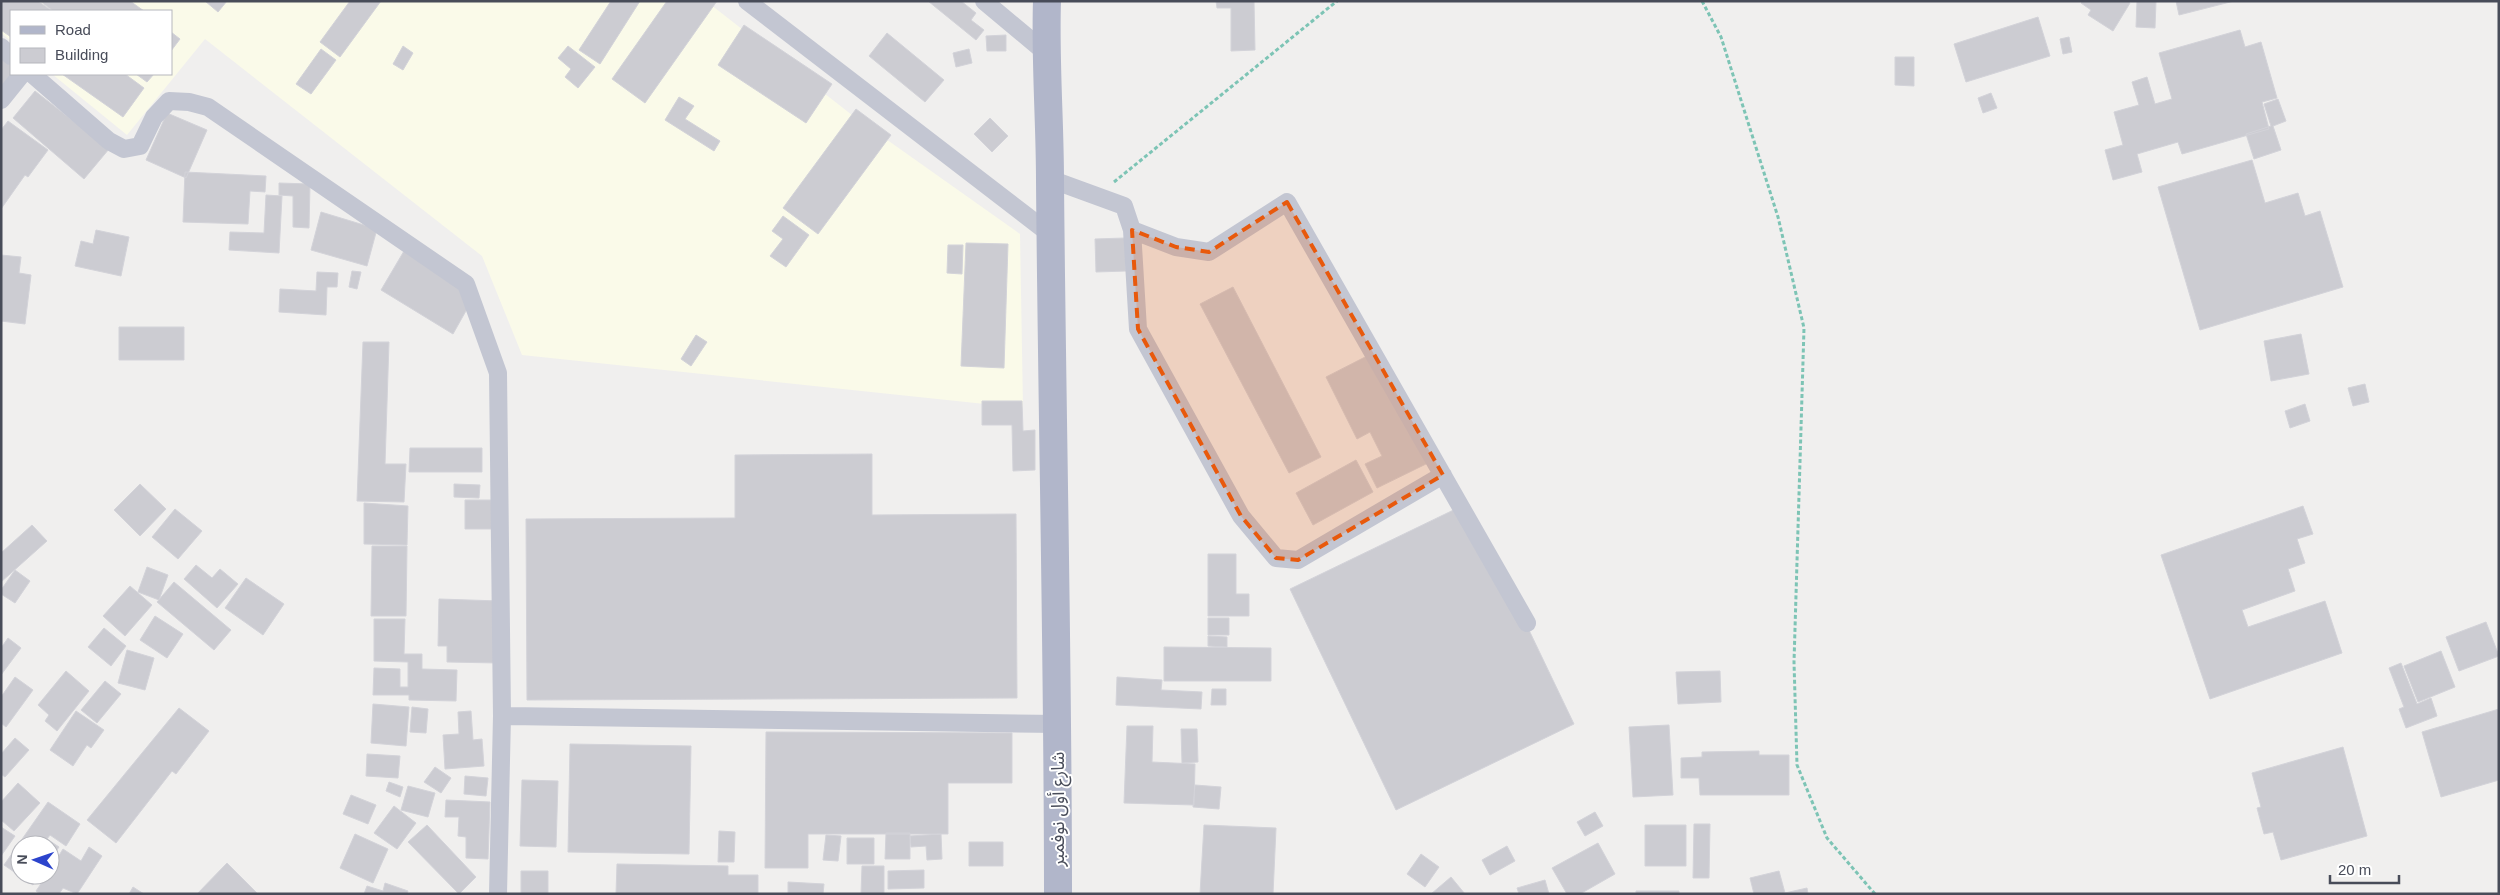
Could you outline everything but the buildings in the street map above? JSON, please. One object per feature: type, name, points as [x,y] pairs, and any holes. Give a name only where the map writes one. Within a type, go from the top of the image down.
[{"type":"main road","name":"شارع أول نوفمبر","points":[[1047,1],[1045,52],[1050,179],[1058,724],[1058,894]]},
{"type":"street","points":[[747,1],[1050,234]]},
{"type":"street","points":[[984,1],[1045,52]]},
{"type":"street","points":[[1,100],[21,75]]},
{"type":"street","points":[[33,75],[109,141],[124,149],[140,146],[154,117],[169,102],[189,102],[208,107],[466,284],[498,373],[502,716],[498,894]]},
{"type":"street","points":[[1050,179],[1124,206],[1132,230],[1138,329],[1241,516],[1276,558],[1298,560],[1442,475]]},
{"type":"street","points":[[1132,230],[1176,247],[1209,252],[1287,202],[1527,623]]},
{"type":"street","points":[[502,716],[1058,724]]},
{"type":"path","points":[[1097,196],[1337,1]]},
{"type":"path","points":[[1702,1],[1721,37],[1778,218],[1804,328],[1794,662],[1797,765],[1827,838],[1876,894]]},
{"type":"highlighted area","points":[[1287,202],[1443,475],[1298,560],[1276,558],[1241,516],[1138,329],[1132,230],[1176,247],[1209,252]]},
{"type":"shaded area","points":[[1,1],[706,1],[852,115],[1020,234],[1023,408],[522,355],[482,256],[205,39],[127,135],[53,75],[172,75],[172,10],[10,10],[10,40],[1,33]]}]
